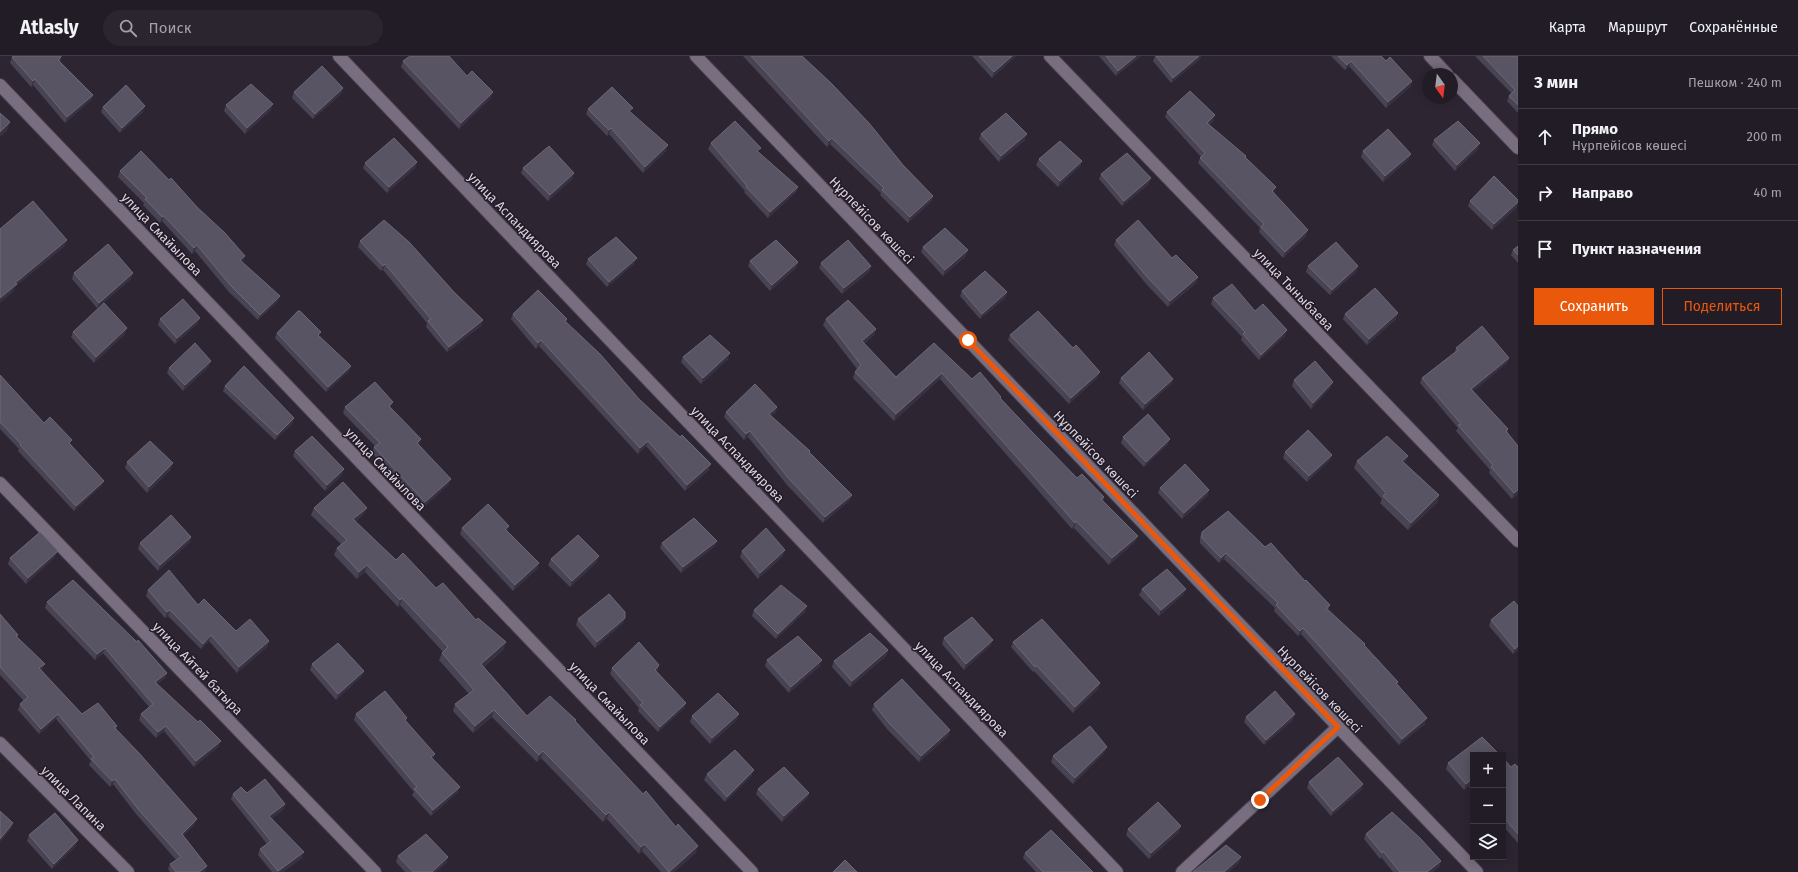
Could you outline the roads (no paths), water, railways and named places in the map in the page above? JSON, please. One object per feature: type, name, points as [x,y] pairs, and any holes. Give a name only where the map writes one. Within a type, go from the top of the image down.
[{"type":"street","name":"улица Аспандиярова","points":[[339,56],[1117,872]]},
{"type":"street","name":"Нұрпейісов көшесі","points":[[696,56],[1477,872]]},
{"type":"street","name":"улица Тыныбаева","points":[[1050,56],[1518,541]]},
{"type":"street","points":[[1430,56],[1441,68]]},
{"type":"street","name":"улица Смайылова","points":[[0,85],[752,872]]},
{"type":"street","points":[[1458,85],[1518,148]]},
{"type":"street","name":"улица Айтей батыра","points":[[0,484],[375,872]]},
{"type":"street","points":[[1182,872],[1338,727]]},
{"type":"street","name":"улица Лапина","points":[[0,743],[128,872]]}]
